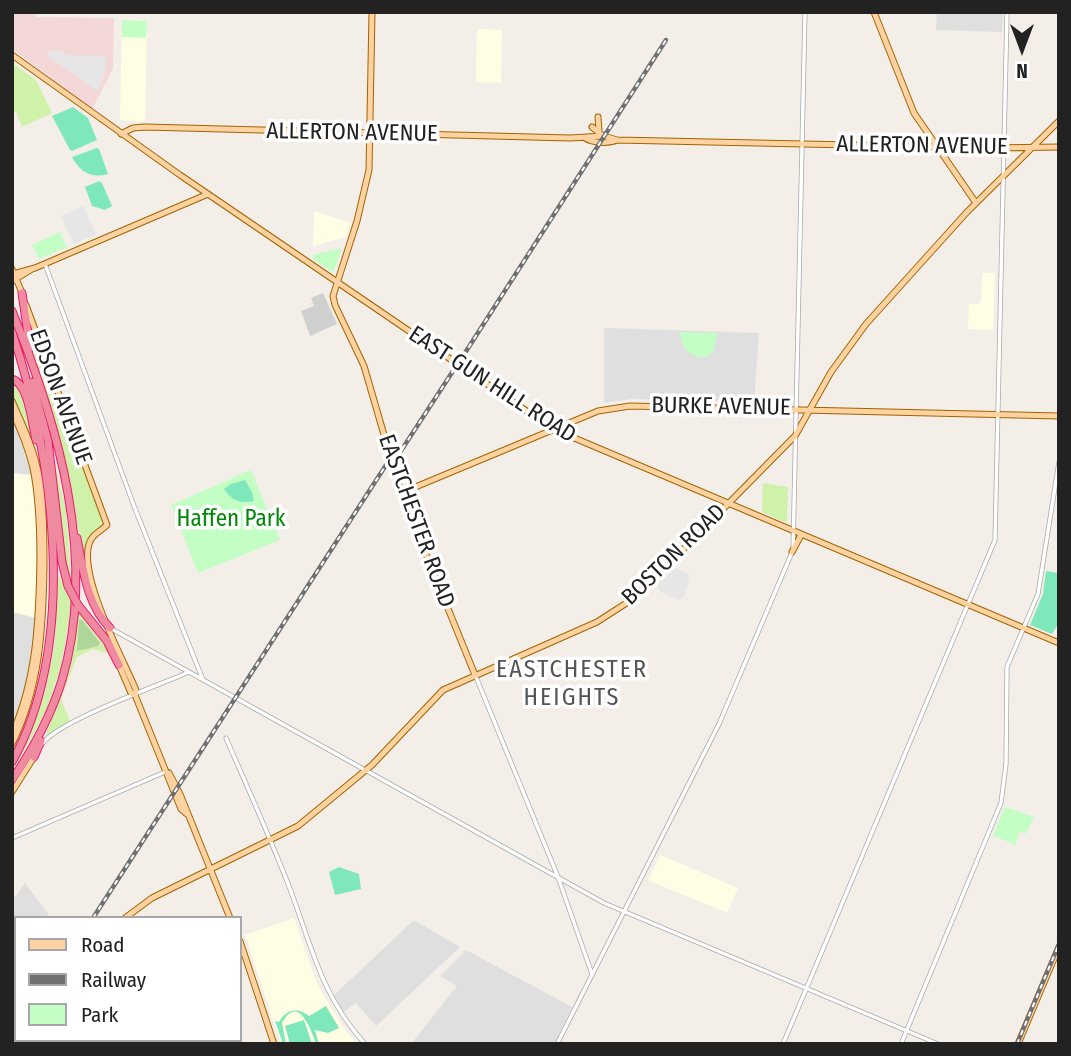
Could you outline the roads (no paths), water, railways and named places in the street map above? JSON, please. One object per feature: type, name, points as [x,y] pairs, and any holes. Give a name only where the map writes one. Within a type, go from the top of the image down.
[{"type":"highway","points":[[22,293],[28,337],[87,585],[96,608],[108,624]]},
{"type":"highway","points":[[12,311],[41,393]]},
{"type":"highway","points":[[12,332],[33,387],[46,433],[55,486],[62,562],[68,586],[107,641],[119,665]]},
{"type":"highway","points":[[12,762],[36,709],[48,654],[52,578],[50,497],[36,419],[16,342]]},
{"type":"highway","points":[[12,379],[24,389],[50,497]]},
{"type":"highway","points":[[34,757],[57,701],[71,639],[76,594],[74,547],[67,492]]},
{"type":"highway","points":[[12,780],[41,731],[59,689]]},
{"type":"main road","name":"EASTCHESTER ROAD","points":[[372,12],[368,178],[334,300],[364,366],[401,494],[475,675]]},
{"type":"main road","points":[[874,12],[914,113],[976,203]]},
{"type":"main road","name":"EAST GUN HILL ROAD","points":[[12,55],[121,134],[553,429],[1059,643]]},
{"type":"main road","points":[[598,117],[601,134]]},
{"type":"main road","name":"BOSTON ROAD","points":[[128,916],[148,900],[298,826],[366,770],[443,690],[597,622],[625,604],[794,436],[831,372],[861,331],[976,203],[1059,121]]},
{"type":"main road","name":"ALLERTON AVENUE","points":[[121,134],[134,128],[145,127],[585,138],[601,134],[617,139],[936,147],[1059,147]]},
{"type":"main road","points":[[592,127],[601,134]]},
{"type":"main road","name":"ALLERTON AVENUE","points":[[585,138],[613,142],[617,139]]},
{"type":"main road","points":[[13,275],[45,264],[208,194]]},
{"type":"main road","name":"EDSON AVENUE","points":[[13,275],[107,525],[91,538],[88,552],[93,588],[108,624]]},
{"type":"main road","points":[[12,401],[40,487],[44,537],[41,639],[32,693],[12,744]]},
{"type":"main road","name":"BURKE AVENUE","points":[[401,494],[598,411],[630,405],[1059,416]]},
{"type":"main road","points":[[12,412],[33,460],[40,532],[37,634],[28,689],[12,734]]},
{"type":"main road","points":[[792,552],[801,535]]},
{"type":"main road","points":[[108,624],[136,690],[135,695],[167,771],[180,794],[229,916]]},
{"type":"main road","points":[[119,665],[131,693],[135,695]]},
{"type":"main road","points":[[12,792],[34,757]]},
{"type":"main road","points":[[242,947],[274,1044]]},
{"type":"main road","points":[[1018,1044],[1059,947]]},
{"type":"street","points":[[557,1044],[716,731],[792,552],[805,12]]},
{"type":"street","points":[[783,1044],[995,540],[1007,12]]},
{"type":"street","points":[[45,264],[134,506],[203,680]]},
{"type":"street","points":[[901,1044],[1001,803],[1006,764],[1007,667],[1038,594],[1059,462]]},
{"type":"street","points":[[108,624],[203,680],[604,903],[938,1044]]},
{"type":"street","points":[[34,757],[52,733],[189,671]]},
{"type":"street","name":"EASTCHESTER ROAD","points":[[475,675],[558,877],[592,974]]},
{"type":"street","points":[[226,738],[270,840],[316,966],[329,994],[363,1043]]},
{"type":"street","points":[[12,838],[167,771]]},
{"type":"railway","points":[[463,356],[666,40]]},
{"type":"railway","points":[[397,457],[453,371]]},
{"type":"railway","points":[[94,916],[386,465]]},
{"type":"railway","points":[[1017,1044],[1059,944]]},
{"type":"district","name":"EASTCHESTER HEIGHTS","points":[[572,684]]},
{"type":"park label","name":"Haffen Park","points":[[231,520]]}]
